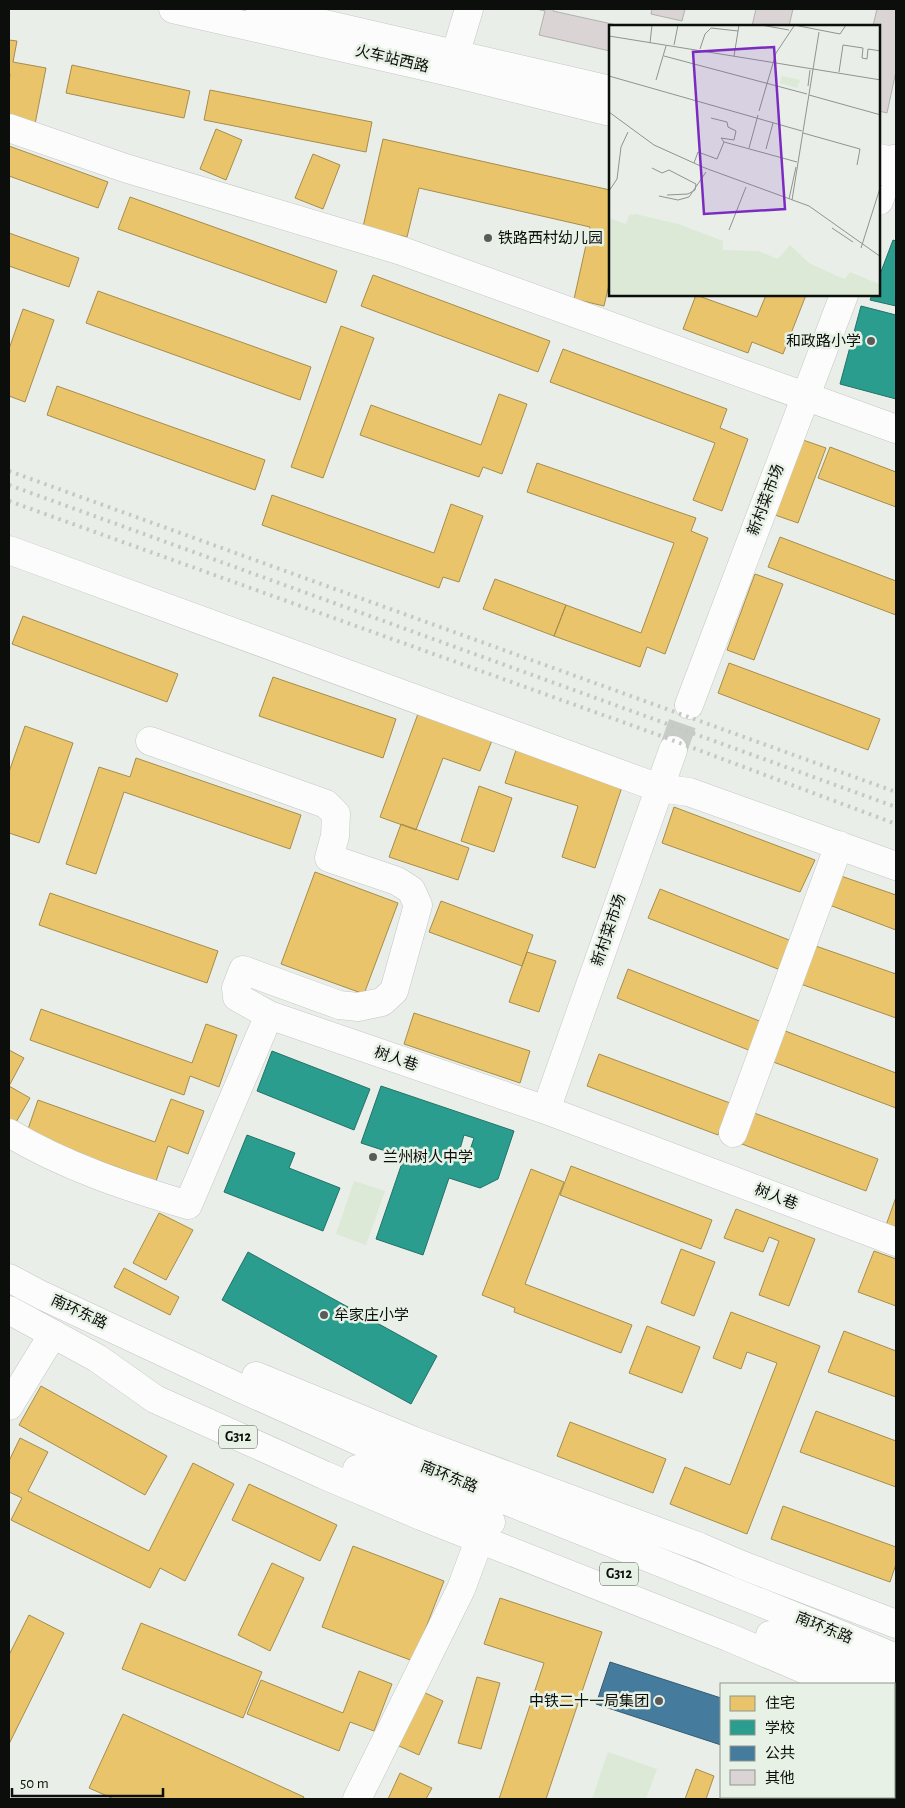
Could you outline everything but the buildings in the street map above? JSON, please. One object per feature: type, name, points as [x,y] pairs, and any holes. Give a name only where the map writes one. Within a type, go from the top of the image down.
[{"type":"main road","name":"火车站西路","points":[[173,9],[453,63],[609,90]]},
{"type":"main road","name":"火车站西路","points":[[260,9],[453,63],[609,112]]},
{"type":"main road","points":[[453,63],[469,9]]},
{"type":"main road","points":[[9,128],[125,168],[402,251],[896,429]]},
{"type":"main road","name":"新村菜市场","points":[[689,705],[844,296]]},
{"type":"main road","points":[[9,550],[659,788],[689,792],[896,866]]},
{"type":"main road","name":"树人巷","points":[[150,741],[326,804],[336,814],[335,836],[329,858],[397,881],[411,890],[418,905],[394,991],[382,1002],[358,1007],[339,1005],[243,970],[236,988],[237,997],[270,1015],[546,1110],[896,1242]]},
{"type":"main road","name":"新村菜市场","points":[[546,1110],[673,750]]},
{"type":"main road","points":[[734,1133],[839,845]]},
{"type":"main road","points":[[9,1134],[126,1187],[188,1205],[270,1015]]},
{"type":"main road","name":"南环东路","points":[[9,1278],[41,1295],[240,1388],[372,1447],[896,1658]]},
{"type":"main road","name":"南环东路","points":[[9,1310],[97,1358],[349,1466],[886,1683]]},
{"type":"main road","points":[[9,1406],[53,1334]]},
{"type":"main road","points":[[129,1335],[224,1363],[414,1441],[700,1546],[742,1565],[896,1624]]},
{"type":"main road","name":"南环东路","points":[[97,1358],[155,1399],[333,1479],[421,1516],[728,1637],[837,1683]]},
{"type":"main road","points":[[357,1799],[460,1589],[480,1538]]},
{"type":"green space","points":[[354,1181],[385,1191],[366,1245],[336,1234]]},
{"type":"green space","points":[[608,1752],[657,1769],[646,1799],[592,1799]]},
{"type":"tunnel","points":[[673,750],[689,705]]},
{"type":"railway","points":[[9,471],[896,792]]},
{"type":"railway","points":[[9,485],[896,807]]},
{"type":"railway","points":[[9,501],[653,733],[896,824]]},
{"type":"place","name":"铁路西村幼儿园","points":[[488,238]]},
{"type":"place","name":"和政路小学","points":[[871,341]]},
{"type":"place","name":"兰州树人中学","points":[[373,1157]]},
{"type":"place","name":"牟家庄小学","points":[[324,1315]]},
{"type":"place","name":"中铁二十一局集团","points":[[659,1701]]}]
